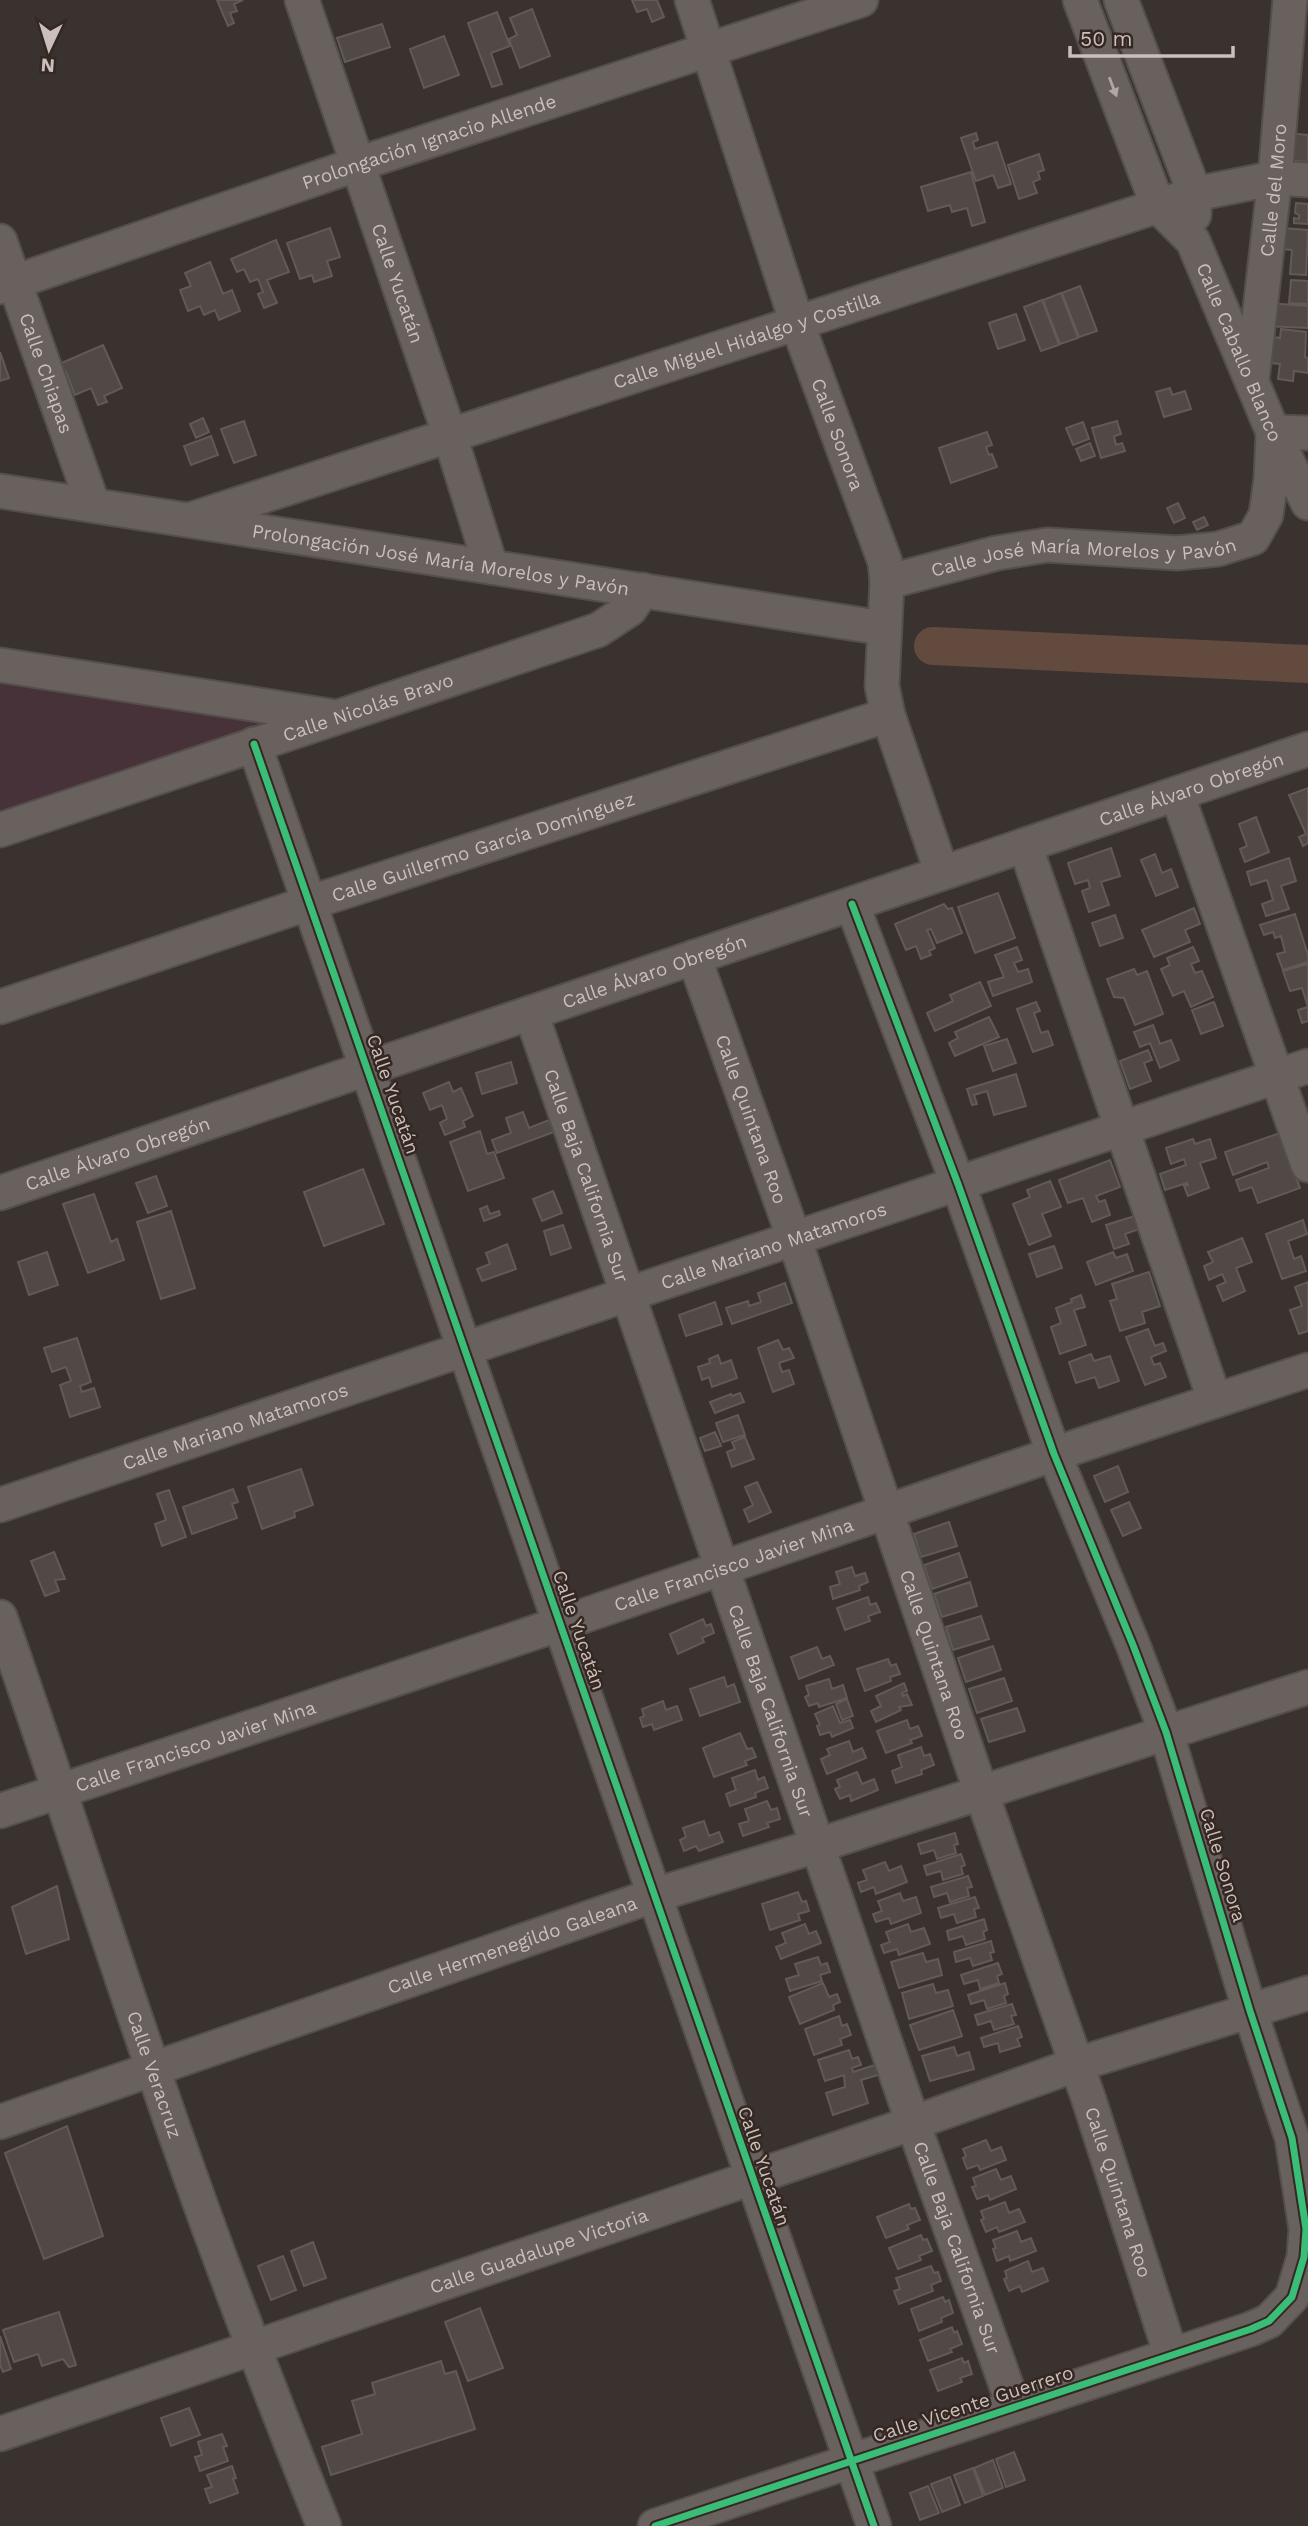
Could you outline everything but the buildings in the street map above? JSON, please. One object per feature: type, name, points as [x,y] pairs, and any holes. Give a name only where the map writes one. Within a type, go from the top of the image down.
[{"type":"street","name":"Calle Yucatán","points":[[302,0],[450,436],[491,567]]},
{"type":"street","name":"Calle Sonora","points":[[692,0],[797,323],[885,562],[887,582],[882,686],[888,715],[942,873]]},
{"type":"street","name":"Prolongación Ignacio Allende","points":[[7,285],[358,164],[861,0]]},
{"type":"street","name":"Calle Caballo Blanco","points":[[1080,0],[1158,206],[1193,241],[1273,432],[1308,433]]},
{"type":"street","name":"Calle Caballo Blanco","points":[[1121,0],[1195,194],[1193,241]]},
{"type":"street","name":"Calle del Moro","points":[[1252,382],[1275,178],[1290,0]]},
{"type":"street","name":"Calle Miguel Hidalgo y Costilla","points":[[189,520],[1195,194],[1275,178],[1308,180]]},
{"type":"street","name":"Calle Chiapas","points":[[0,241],[7,285],[93,505]]},
{"type":"street","name":"Calle José María Morelos y Pavón","points":[[887,582],[997,553],[1047,545],[1177,553],[1218,549],[1253,538],[1266,515],[1273,432]]},
{"type":"street","points":[[1273,432],[1308,503]]},
{"type":"street","name":"Prolongación José María Morelos y Pavón","points":[[0,491],[883,628]]},
{"type":"street","name":"Calle Nicolás Bravo","points":[[0,830],[598,630],[630,609],[643,590]]},
{"type":"street","points":[[0,665],[334,717]]},
{"type":"street","name":"Calle Guillermo García Domínguez","points":[[0,1007],[309,903],[888,715]]},
{"type":"street","name":"Calle Yucatán","points":[[254,744],[874,2526]]},
{"type":"street","name":"Calle Álvaro Obregón","points":[[0,1194],[1308,749]]},
{"type":"street","points":[[1177,794],[1308,1165]]},
{"type":"street","points":[[1025,845],[1215,1401]]},
{"type":"street","name":"Calle Sonora","points":[[852,904],[958,1184],[1054,1454],[1166,1732],[1250,2011],[1293,2138],[1307,2228],[1304,2257],[1292,2297]]},
{"type":"street","name":"Calle Quintana Roo","points":[[694,957],[794,1238],[981,1792],[1089,2100],[1171,2355]]},
{"type":"street","name":"Calle Baja California Sur","points":[[531,1013],[913,2123],[1014,2407]]},
{"type":"street","name":"Calle Mariano Matamoros","points":[[0,1505],[1308,1066]]},
{"type":"street","name":"Calle Francisco Javier Mina","points":[[0,1811],[1308,1370]]},
{"type":"street","name":"Calle Veracruz","points":[[0,1617],[61,1790],[153,2070],[253,2348],[324,2526]]},
{"type":"street","name":"Calle Hermenegildo Galeana","points":[[0,2122],[655,1895],[819,1845],[1308,1687]]},
{"type":"street","name":"Calle Guadalupe Victoria","points":[[0,2434],[913,2123],[1075,2065],[1308,1993]]},
{"type":"street","name":"Calle Vicente Guerrero","points":[[655,2526],[1251,2329],[1269,2321],[1292,2297]]},
{"type":"shaded area","points":[[0,678],[311,719],[0,815]]},
{"type":"waterway","points":[[933,646],[1308,664]]},
{"type":"cycle path","points":[[254,744],[874,2526]]},
{"type":"cycle path","points":[[655,2526],[1251,2329],[1269,2321],[1292,2297],[1304,2257],[1306,2229],[1292,2138],[1250,2011],[1166,1732],[1054,1454],[958,1184],[852,904]]}]
